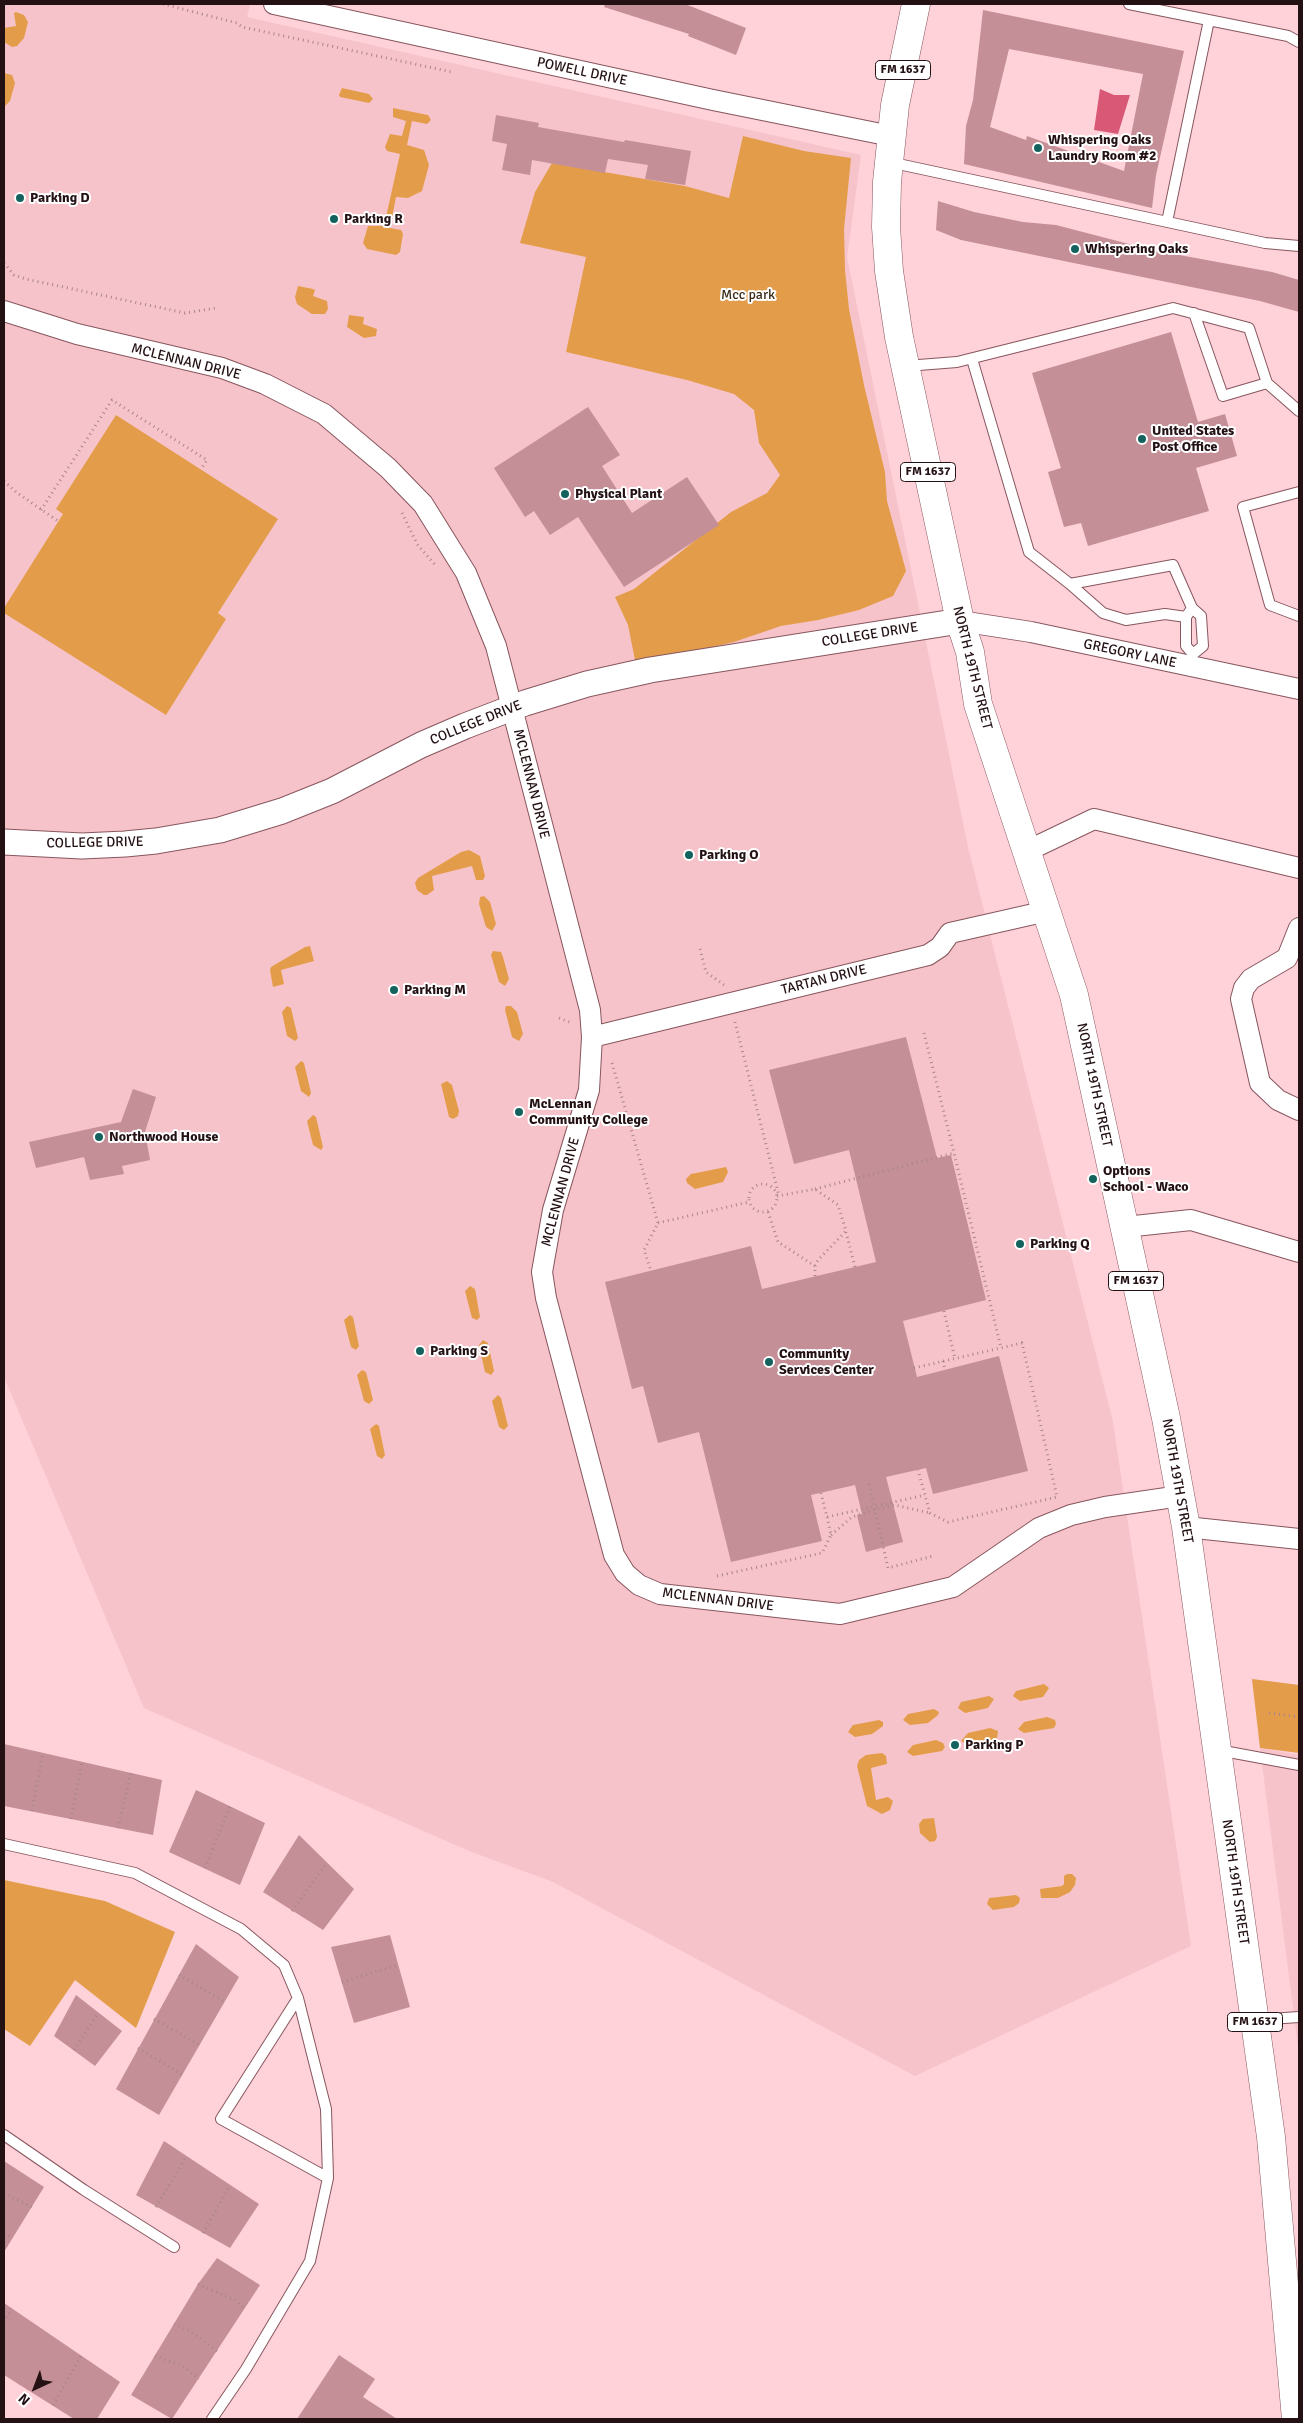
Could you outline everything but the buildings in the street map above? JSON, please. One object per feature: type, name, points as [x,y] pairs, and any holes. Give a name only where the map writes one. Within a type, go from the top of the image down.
[{"type":"main road","name":"NORTH 19TH STREET","points":[[916,4],[891,136],[886,226],[888,271],[905,366],[960,621],[970,652],[978,704],[1074,995],[1125,1227],[1186,1527],[1271,2137],[1296,2419]]},
{"type":"street","name":"POWELL DRIVE","points":[[274,4],[704,98],[891,136]]},
{"type":"street","name":"MCLENNAN DRIVE","points":[[4,311],[103,341],[222,368],[265,384],[324,414],[388,468],[423,504],[466,573],[484,612],[496,646],[590,1010],[592,1037],[589,1090],[553,1210],[542,1272],[546,1298],[614,1555],[625,1573],[639,1585],[660,1594],[840,1614],[953,1587],[1039,1528],[1071,1515],[1105,1507],[1180,1496]]},
{"type":"street","name":"COLLEGE DRIVE","points":[[4,842],[82,846],[125,844],[156,841],[220,830],[282,811],[332,791],[421,745],[512,708],[587,684],[650,670],[960,621]]},
{"type":"street","name":"GREGORY LANE","points":[[960,621],[1193,660],[1299,689]]},
{"type":"street","points":[[1027,851],[1094,818],[1299,868]]},
{"type":"street","name":"TARTAN DRIVE","points":[[592,1037],[928,955],[940,947],[950,933],[1047,911]]},
{"type":"street","points":[[1299,928],[1287,958],[1251,979],[1244,988],[1241,1000],[1260,1083],[1278,1100],[1299,1110]]},
{"type":"street","points":[[1125,1227],[1191,1220],[1299,1252]]},
{"type":"street","points":[[1186,1527],[1299,1539]]},
{"type":"lane","points":[[1129,4],[1288,36],[1299,42]]},
{"type":"lane","points":[[1167,222],[1208,20]]},
{"type":"lane","points":[[889,162],[1265,243],[1299,246]]},
{"type":"lane","points":[[905,366],[957,362],[1173,308],[1249,328],[1267,383],[1299,410]]},
{"type":"lane","points":[[1194,313],[1223,396],[1267,383]]},
{"type":"lane","points":[[972,358],[1029,552],[1103,613],[1126,620],[1189,612],[1202,616],[1203,646],[1193,660],[1186,646],[1189,612],[1173,565],[1070,584]]},
{"type":"lane","points":[[1299,492],[1243,507],[1270,605],[1299,616]]},
{"type":"lane","points":[[1217,1750],[1299,1765]]},
{"type":"lane","points":[[4,1844],[135,1873],[143,1877],[241,1929],[284,1965],[298,1998],[326,2109],[328,2178],[310,2261],[246,2369],[212,2419]]},
{"type":"lane","points":[[298,1998],[221,2119],[328,2178]]},
{"type":"lane","points":[[1255,2020],[1299,2017]]},
{"type":"lane","points":[[4,2135],[84,2190],[174,2247]]},
{"type":"path","points":[[164,4],[237,23],[242,27],[452,72]]},
{"type":"path","points":[[4,263],[14,275],[185,313],[216,308]]},
{"type":"path","points":[[41,510],[112,400],[207,460],[201,469]]},
{"type":"path","points":[[4,481],[58,521]]},
{"type":"path","points":[[400,510],[417,544],[440,569]]},
{"type":"path","points":[[700,948],[706,972],[725,985],[727,992]]},
{"type":"path","points":[[559,1018],[576,1025]]},
{"type":"path","points":[[734,1020],[778,1196],[776,1204],[768,1212],[758,1212],[749,1202],[749,1194],[757,1185],[768,1186],[778,1196]]},
{"type":"path","points":[[924,1033],[1002,1348]]},
{"type":"path","points":[[611,1061],[658,1223],[644,1250],[651,1271]]},
{"type":"path","points":[[778,1196],[815,1189],[954,1153]]},
{"type":"path","points":[[815,1189],[838,1206],[855,1267]]},
{"type":"path","points":[[658,1223],[749,1202]]},
{"type":"path","points":[[768,1212],[778,1242],[815,1266]]},
{"type":"path","points":[[815,1276],[815,1266],[846,1231]]},
{"type":"path","points":[[944,1311],[955,1359]]},
{"type":"path","points":[[827,1517],[895,1505],[930,1513],[948,1522],[1057,1497],[1022,1343],[914,1368]]},
{"type":"path","points":[[943,1361],[945,1370]]},
{"type":"path","points":[[918,1470],[930,1513]]},
{"type":"path","points":[[869,1484],[888,1568],[933,1556]]},
{"type":"path","points":[[821,1493],[831,1535]]},
{"type":"path","points":[[717,1576],[822,1553],[831,1535],[852,1517],[875,1508],[925,1495]]},
{"type":"path","points":[[1269,1712],[1299,1717]]},
{"type":"path","points":[[32,1811],[42,1753]]},
{"type":"path","points":[[71,1819],[82,1762]]},
{"type":"path","points":[[118,1828],[131,1773]]},
{"type":"path","points":[[205,1868],[230,1806]]},
{"type":"path","points":[[292,1911],[327,1863]]},
{"type":"path","points":[[342,1982],[398,1965]]},
{"type":"path","points":[[179,1975],[225,2002]]},
{"type":"path","points":[[74,2050],[98,2013]]},
{"type":"path","points":[[154,2020],[200,2045]]},
{"type":"path","points":[[138,2048],[183,2075]]},
{"type":"path","points":[[156,2207],[187,2156]]},
{"type":"path","points":[[202,2233],[230,2185]]},
{"type":"path","points":[[4,2193],[32,2207]]},
{"type":"path","points":[[4,2233],[12,2238]]},
{"type":"path","points":[[198,2284],[235,2300],[244,2309]]},
{"type":"path","points":[[4,2322],[12,2309]]},
{"type":"path","points":[[174,2324],[190,2331],[217,2351]]},
{"type":"path","points":[[53,2405],[81,2356]]},
{"type":"path","points":[[155,2356],[184,2367],[199,2379]]},
{"type":"shaded area","name":"McLennan Community College","points":[[4,4],[250,4],[247,17],[861,155],[847,257],[968,847],[1113,1422],[1191,1946],[915,2076],[553,1882],[469,1851],[144,1708],[4,1377]]},
{"type":"shaded area","points":[[1100,89],[1114,95],[1130,95],[1118,134],[1094,130]]},
{"type":"shaded area","points":[[1260,1748],[1299,1755],[1299,2055]]},
{"type":"green space","points":[[14,13],[24,15],[28,22],[24,38],[17,46],[12,47],[4,42],[4,28],[16,26]]},
{"type":"green space","points":[[4,73],[12,75],[15,83],[10,101],[4,107]]},
{"type":"green space","points":[[342,88],[369,94],[373,99],[369,103],[340,97]]},
{"type":"green space","points":[[393,108],[428,115],[431,120],[427,124],[412,121],[407,145],[424,150],[429,165],[422,191],[408,198],[396,197],[390,228],[401,230],[403,234],[400,252],[396,255],[367,249],[363,243],[368,226],[384,226],[400,154],[387,151],[385,147],[390,134],[402,136],[406,121],[393,117]]},
{"type":"green space","name":"Mcc park","points":[[743,136],[804,151],[851,158],[844,229],[845,270],[849,309],[864,385],[885,472],[887,501],[906,571],[893,596],[859,610],[818,620],[781,626],[734,642],[636,665],[628,625],[615,597],[634,589],[731,512],[767,493],[780,475],[759,443],[754,410],[734,394],[687,380],[566,352],[586,257],[520,243],[535,192],[552,163],[685,186],[729,198]]},
{"type":"green space","points":[[298,286],[315,290],[313,296],[327,301],[328,309],[325,314],[312,314],[297,304],[295,297]]},
{"type":"green space","points":[[349,315],[364,317],[363,324],[377,329],[376,336],[364,338],[347,327]]},
{"type":"green space","points":[[116,415],[278,519],[218,613],[226,619],[166,715],[4,613],[4,608],[63,514],[56,509]]},
{"type":"green space","points":[[469,850],[480,856],[485,876],[483,880],[476,880],[472,866],[432,876],[434,890],[427,895],[417,890],[415,883],[418,878],[461,852]]},
{"type":"green space","points":[[484,896],[490,902],[496,924],[492,931],[486,927],[479,904],[480,897]]},
{"type":"green space","points":[[310,946],[314,961],[281,970],[284,984],[273,987],[271,967]]},
{"type":"green space","points":[[493,951],[501,952],[503,957],[509,979],[505,986],[499,982],[491,955]]},
{"type":"green space","points":[[287,1006],[291,1008],[298,1038],[295,1041],[287,1036],[282,1012]]},
{"type":"green space","points":[[506,1006],[511,1006],[517,1012],[523,1034],[519,1041],[512,1037],[505,1010]]},
{"type":"green space","points":[[301,1061],[304,1063],[311,1093],[309,1097],[301,1091],[295,1067]]},
{"type":"green space","points":[[447,1081],[452,1085],[459,1111],[458,1116],[453,1119],[449,1117],[441,1084]]},
{"type":"green space","points":[[313,1115],[316,1117],[323,1147],[321,1150],[313,1145],[307,1121]]},
{"type":"green space","points":[[726,1167],[728,1172],[723,1182],[695,1189],[687,1183],[686,1179],[691,1174]]},
{"type":"green space","points":[[470,1286],[475,1289],[480,1317],[477,1320],[472,1318],[465,1291]]},
{"type":"green space","points":[[350,1315],[353,1317],[359,1346],[356,1350],[351,1347],[344,1320]]},
{"type":"green space","points":[[483,1340],[488,1343],[494,1371],[491,1375],[485,1372],[479,1345]]},
{"type":"green space","points":[[362,1370],[366,1372],[373,1400],[369,1404],[364,1401],[357,1375]]},
{"type":"green space","points":[[498,1395],[501,1398],[508,1426],[504,1430],[499,1427],[492,1401]]},
{"type":"green space","points":[[376,1424],[379,1426],[385,1455],[382,1459],[377,1456],[370,1429]]},
{"type":"green space","points":[[1252,1679],[1299,1685],[1299,1753],[1260,1748]]},
{"type":"green space","points":[[1044,1684],[1049,1688],[1043,1697],[1020,1701],[1013,1696],[1016,1691]]},
{"type":"green space","points":[[989,1696],[994,1699],[988,1708],[965,1713],[958,1708],[961,1702]]},
{"type":"green space","points":[[934,1709],[939,1712],[938,1715],[928,1723],[910,1725],[903,1720],[908,1714]]},
{"type":"green space","points":[[1047,1717],[1055,1720],[1054,1728],[1024,1733],[1018,1729],[1024,1722]]},
{"type":"green space","points":[[879,1720],[883,1722],[883,1726],[872,1734],[855,1737],[848,1732],[853,1725]]},
{"type":"green space","points":[[990,1728],[998,1731],[997,1739],[967,1744],[961,1741],[968,1733]]},
{"type":"green space","points":[[936,1740],[943,1743],[945,1747],[942,1751],[913,1756],[907,1752],[913,1745]]},
{"type":"green space","points":[[882,1753],[886,1756],[887,1764],[871,1768],[876,1800],[888,1797],[893,1801],[890,1810],[882,1814],[867,1806],[857,1766],[859,1760],[866,1755]]},
{"type":"green space","points":[[934,1818],[937,1837],[935,1841],[930,1842],[920,1833],[919,1824],[923,1819]]},
{"type":"green space","points":[[1072,1874],[1076,1878],[1075,1885],[1070,1892],[1058,1898],[1041,1898],[1040,1889],[1062,1886],[1064,1884],[1064,1876]]},
{"type":"green space","points":[[4,1880],[105,1901],[175,1932],[136,2028],[75,1980],[30,2046],[4,2029]]},
{"type":"green space","points":[[1016,1895],[1020,1898],[1019,1903],[1014,1907],[993,1910],[987,1904],[989,1898]]},
{"type":"place","name":"Whispering Oaks Laundry Room #2","points":[[1038,148]]},
{"type":"place","name":"Parking D","points":[[20,198]]},
{"type":"place","name":"Parking R","points":[[334,219]]},
{"type":"place","name":"Whispering Oaks","points":[[1075,249]]},
{"type":"place","name":"United States Post Office","points":[[1142,439]]},
{"type":"place","name":"Physical Plant","points":[[565,494]]},
{"type":"place","name":"Parking O","points":[[689,855]]},
{"type":"place","name":"Parking M","points":[[394,990]]},
{"type":"place","name":"McLennan Community College","points":[[519,1112]]},
{"type":"place","name":"Northwood House","points":[[99,1137]]},
{"type":"place","name":"Options School - Waco","points":[[1093,1179]]},
{"type":"place","name":"Parking Q","points":[[1020,1244]]},
{"type":"place","name":"Parking S","points":[[420,1351]]},
{"type":"place","name":"Community Services Center","points":[[769,1362]]},
{"type":"place","name":"Parking P","points":[[955,1745]]}]
